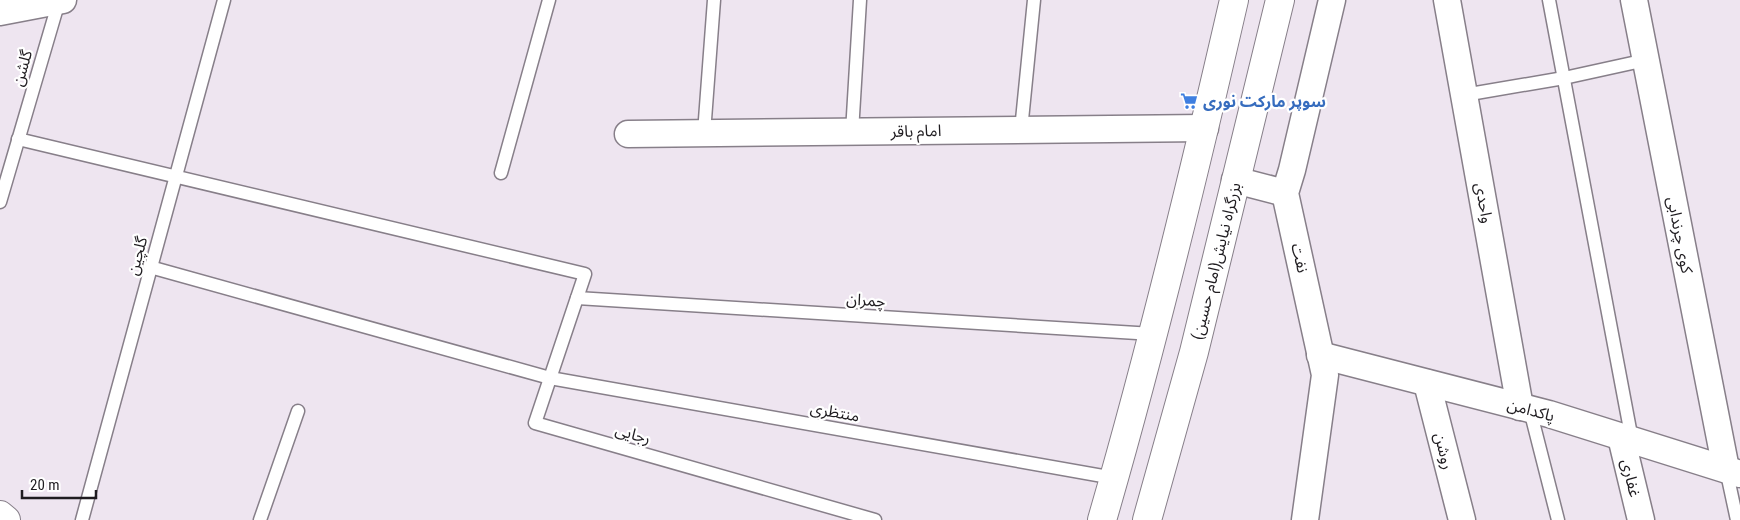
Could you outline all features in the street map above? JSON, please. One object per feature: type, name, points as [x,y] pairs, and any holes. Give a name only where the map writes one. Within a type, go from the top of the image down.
[{"type":"main road","points":[[1102,520],[1182,225],[1234,0]]},
{"type":"main road","name":"بزرگراه نیایش(امام حسین)","points":[[1147,520],[1194,352],[1280,0]]},
{"type":"main road","points":[[0,515],[6,520]]},
{"type":"street","points":[[0,12],[61,0]]},
{"type":"street","name":"نفت","points":[[1305,520],[1325,375],[1285,193],[1332,0]]},
{"type":"street","name":"واحدی","points":[[1447,0],[1525,408]]},
{"type":"street","name":"کوی چرندابی","points":[[1634,0],[1733,472]]},
{"type":"street","name":"امام باقر","points":[[628,134],[1204,128]]},
{"type":"street","points":[[1236,180],[1285,193]]},
{"type":"street","name":"پاکدامن","points":[[1320,355],[1525,408],[1733,472]]},
{"type":"street","name":"روشن","points":[[1427,382],[1462,520]]},
{"type":"street","name":"غفاری","points":[[1626,438],[1641,520]]},
{"type":"lane","name":"گلشن","points":[[0,202],[61,0]]},
{"type":"lane","name":"گلچین","points":[[82,520],[224,0]]},
{"type":"lane","points":[[501,173],[549,0]]},
{"type":"lane","points":[[704,133],[714,0]]},
{"type":"lane","points":[[852,132],[860,0]]},
{"type":"lane","points":[[1022,130],[1034,0]]},
{"type":"lane","points":[[1549,0],[1626,438]]},
{"type":"lane","points":[[1464,95],[1564,78],[1646,60]]},
{"type":"lane","points":[[18,139],[175,176]]},
{"type":"lane","name":"رجایی","points":[[175,176],[585,274],[535,423],[875,520]]},
{"type":"lane","name":"منتظری","points":[[150,267],[550,378],[1114,478]]},
{"type":"lane","name":"چمران","points":[[577,298],[1153,334]]},
{"type":"lane","points":[[1525,408],[1558,520]]},
{"type":"lane","points":[[260,520],[298,411]]},
{"type":"lane","points":[[1733,472],[1737,520]]},
{"type":"place","name":"سوپر مارکت نوری","points":[[1189,101]]}]
